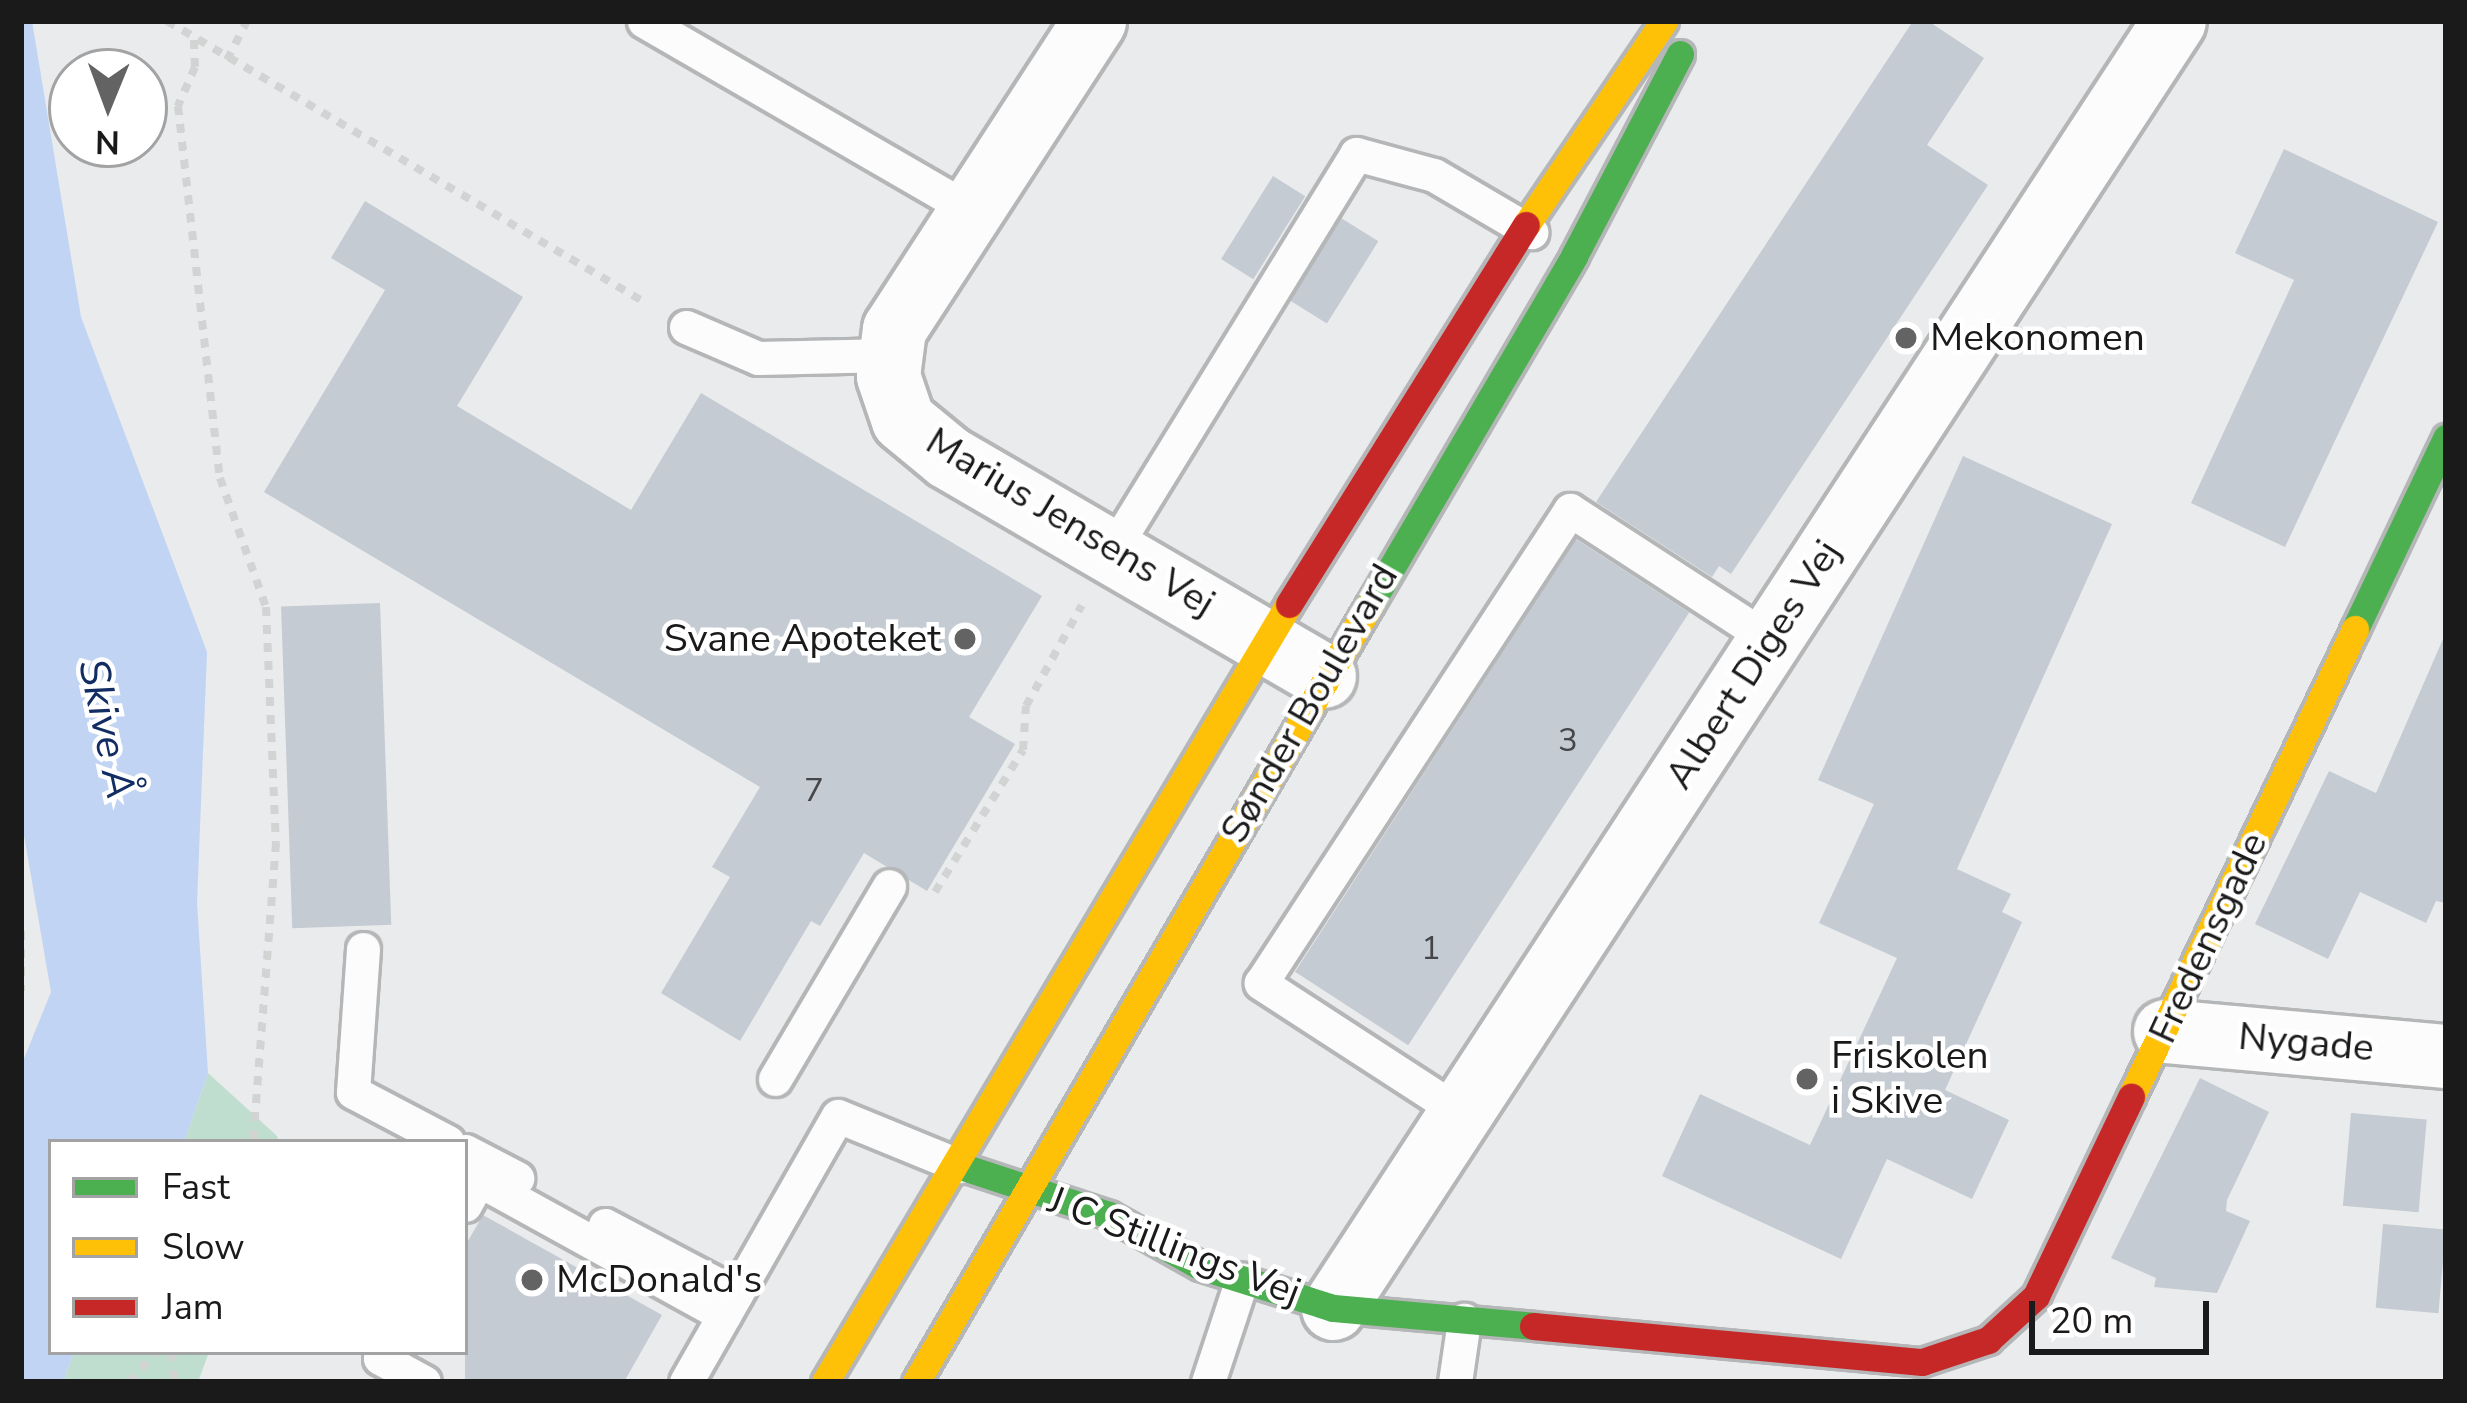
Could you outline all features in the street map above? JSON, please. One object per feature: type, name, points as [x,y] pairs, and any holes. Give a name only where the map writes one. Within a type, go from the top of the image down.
[{"type":"street","points":[[891,355],[894,329],[1094,21]]},
{"type":"street","name":"Sønder Boulevard","points":[[825,1382],[960,1166],[1266,641],[1524,228],[1664,21]]},
{"type":"street","name":"Sønder Boulevard","points":[[916,1382],[1324,676],[1574,256],[1697,21]]},
{"type":"street","name":"Albert Diges Vej","points":[[1333,1308],[2174,21]]},
{"type":"street","name":"Marius Jensens Vej","points":[[891,355],[888,376],[903,420],[948,457],[1324,676]]},
{"type":"street","name":"Fredensgade","points":[[1920,1372],[1988,1340],[2036,1296],[2446,438]]},
{"type":"street","name":"Nygade","points":[[2165,1031],[2446,1056]]},
{"type":"street","name":"J C Stillings Vej","points":[[960,1166],[1109,1215],[1200,1266],[1333,1308],[1920,1372]]},
{"type":"lane","points":[[644,21],[968,209]]},
{"type":"lane","points":[[1112,551],[1356,154],[1434,175],[1574,256]]},
{"type":"lane","points":[[686,327],[758,358],[891,355]]},
{"type":"lane","points":[[1461,1113],[1261,983],[1570,510],[1770,640]]},
{"type":"lane","points":[[775,1079],[889,886]]},
{"type":"lane","points":[[363,950],[352,1092],[442,1139]]},
{"type":"lane","points":[[686,1382],[838,1116],[960,1166]]},
{"type":"lane","points":[[468,1153],[730,1304]]},
{"type":"lane","points":[[468,1200],[479,1180],[730,1304]]},
{"type":"lane","points":[[1208,1382],[1242,1280]]},
{"type":"lane","points":[[1455,1382],[1464,1320]]},
{"type":"lane","points":[[382,1355],[380,1358],[424,1382]]},
{"type":"path","points":[[167,21],[686,327]]},
{"type":"path","points":[[227,60],[247,21]]},
{"type":"path","points":[[194,40],[195,67],[178,106],[220,478],[266,607],[276,843],[253,1139]]},
{"type":"path","points":[[889,886],[930,901],[1023,750],[1026,706],[1112,551]]},
{"type":"path","points":[[21,931],[21,991]]},
{"type":"path","points":[[129,1382],[154,1355]]},
{"type":"green space","points":[[208,1073],[278,1139],[185,1139]]},
{"type":"green space","points":[[73,1355],[208,1355],[198,1382],[63,1382]]},
{"type":"water","name":"Skive Å","points":[[21,21],[32,21],[48,118],[48,168],[56,168],[81,317],[207,652],[197,903],[208,1073],[185,1139],[48,1139],[48,1355],[73,1355],[63,1382],[21,1382],[21,1066],[51,992],[21,818]]},
{"type":"building","points":[[1913,21],[1928,21],[1984,58],[1927,145],[1988,185],[1731,574],[1719,566],[1712,577],[1596,502]]},
{"type":"building","points":[[2284,149],[2438,222],[2285,547],[2191,503],[2294,280],[2235,253]]},
{"type":"building","points":[[1273,176],[1305,196],[1253,279],[1221,259]]},
{"type":"building","points":[[365,201],[523,297],[457,406],[631,510],[701,393],[1042,596],[969,717],[1015,744],[927,891],[864,853],[820,926],[811,921],[740,1041],[661,993],[730,877],[712,867],[760,787],[264,492],[385,290],[331,258]]},
{"type":"building","points":[[1341,218],[1378,241],[1327,324],[1290,300]]},
{"type":"building","points":[[1963,456],[2112,524],[1957,869],[2011,894],[2002,912],[2022,922],[1945,1090],[2009,1120],[1972,1199],[1887,1159],[1841,1259],[1662,1176],[1700,1094],[1810,1145],[1897,958],[1819,923],[1874,804],[1818,780]]},
{"type":"building","points":[[1576,539],[1689,613],[1408,1045],[1295,972]]},
{"type":"building","points":[[380,603],[391,925],[292,928],[281,606]]},
{"type":"building","points":[[2446,632],[2446,903],[2436,901],[2426,923],[2360,892],[2328,959],[2255,924],[2329,771],[2376,793]]},
{"type":"building","points":[[2200,1078],[2269,1112],[2227,1200],[2226,1211],[2250,1221],[2217,1293],[2154,1287],[2156,1278],[2111,1258]]},
{"type":"building","points":[[2351,1113],[2427,1120],[2419,1212],[2343,1206]]},
{"type":"building","name":"McDonald's","points":[[483,1215],[662,1315],[624,1382],[465,1382],[468,1241]]},
{"type":"building","points":[[2383,1224],[2446,1229],[2438,1313],[2376,1308]]},
{"type":"traffic: fast","points":[[1369,606],[1574,256],[1680,54]]},
{"type":"traffic: fast","points":[[2355,629],[2446,438]]},
{"type":"traffic: fast","points":[[960,1166],[1109,1215],[1200,1266],[1333,1308],[1533,1326]]},
{"type":"traffic: slow","points":[[1526,225],[1664,21]]},
{"type":"traffic: slow","points":[[825,1382],[1289,604]]},
{"type":"traffic: slow","points":[[916,1382],[1369,606]]},
{"type":"traffic: slow","points":[[2131,1097],[2355,629]]},
{"type":"traffic: jam","points":[[1289,604],[1526,225]]},
{"type":"traffic: jam","points":[[1533,1326],[1922,1362],[1988,1340],[2036,1296],[2131,1097]]},
{"type":"place","name":"Mekonomen","points":[[1906,338]]},
{"type":"place","name":"Svane Apoteket","points":[[965,639]]},
{"type":"place","name":"Friskolen i Skive","points":[[1807,1079]]},
{"type":"place","name":"McDonald's","points":[[532,1280]]}]
